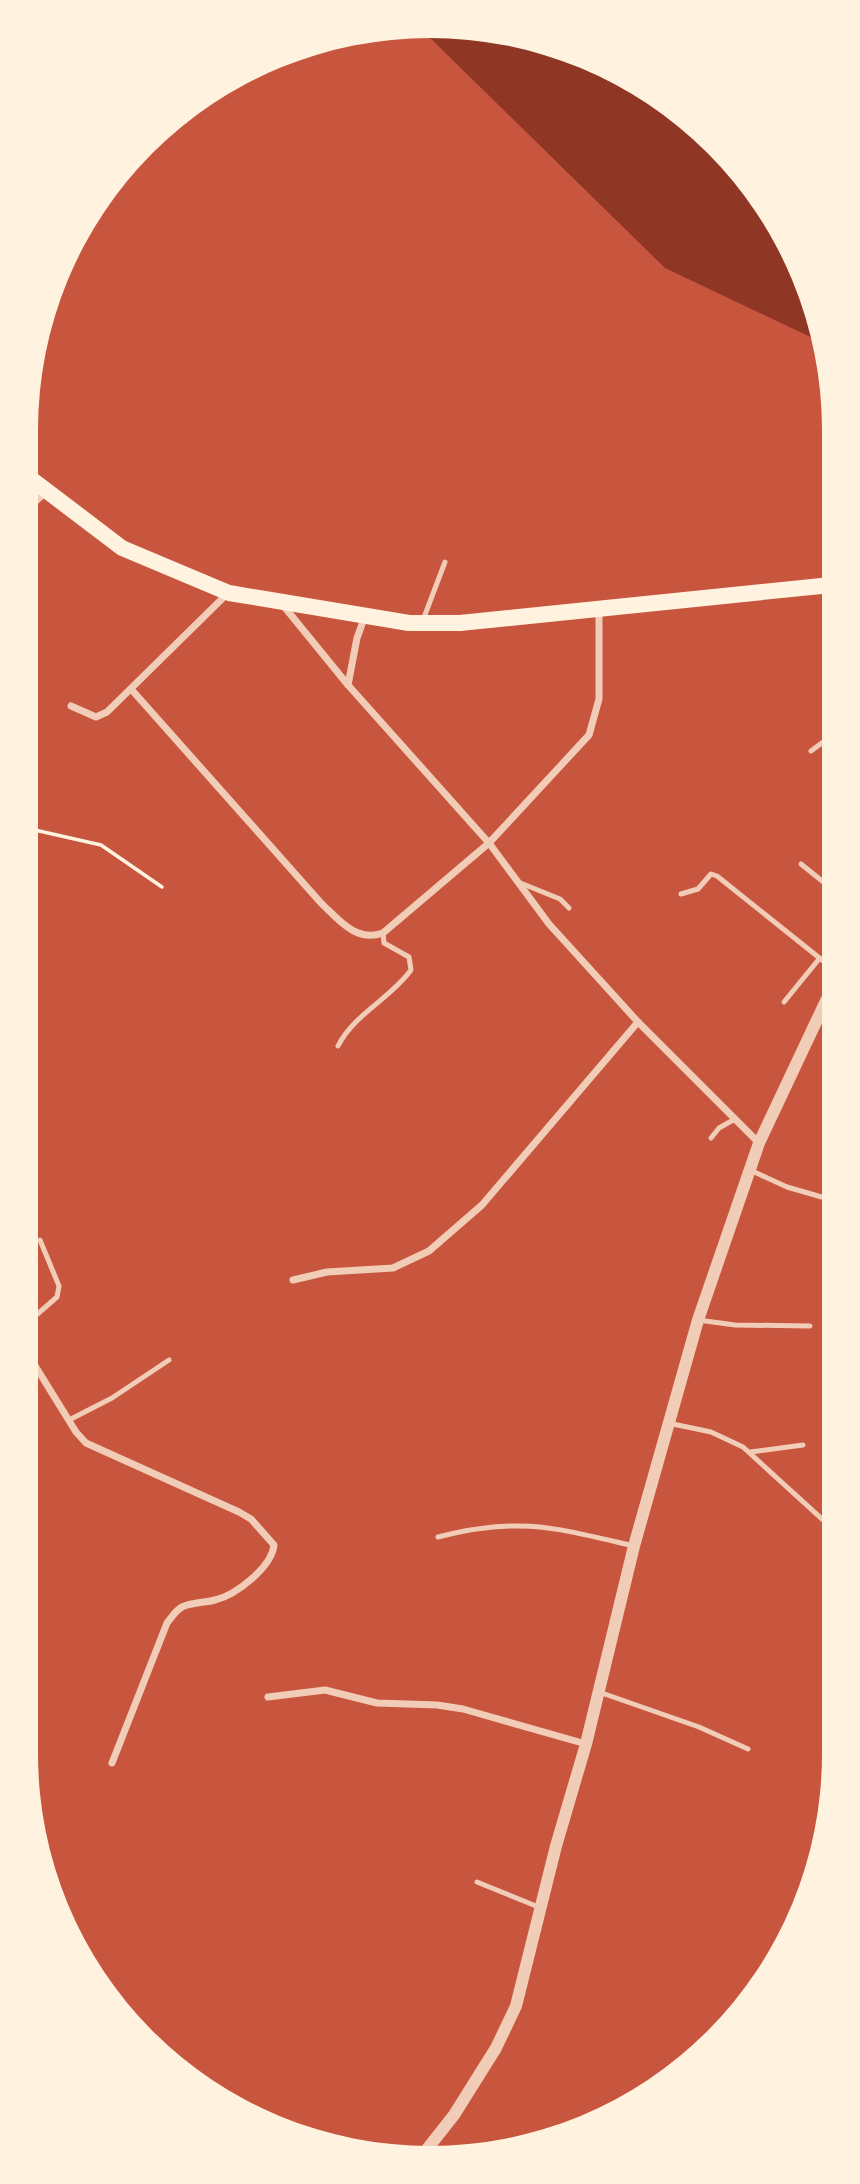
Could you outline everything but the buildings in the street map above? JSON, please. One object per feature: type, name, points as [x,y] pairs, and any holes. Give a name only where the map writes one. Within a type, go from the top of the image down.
[{"type":"main road","points":[[38,484],[122,548],[229,593],[365,616],[422,623],[460,624],[822,586]]},
{"type":"street","points":[[38,500],[48,491]]},
{"type":"street","points":[[71,706],[96,717],[107,712],[229,593]]},
{"type":"street","points":[[281,602],[348,685],[489,842],[549,924],[638,1021],[759,1143]]},
{"type":"street","points":[[131,689],[345,927],[374,936],[383,933],[489,842],[589,735],[600,699],[599,608]]},
{"type":"street","points":[[348,685],[357,638],[365,616]]},
{"type":"street","points":[[430,2146],[454,2115],[496,2048],[516,2006],[586,1744],[634,1546],[698,1320],[759,1143],[822,1009]]},
{"type":"street","points":[[293,1280],[327,1272],[393,1268],[429,1251],[482,1205],[638,1021]]},
{"type":"street","points":[[38,1370],[86,1443],[100,1452],[239,1512],[251,1519],[274,1545],[273,1553],[265,1565],[238,1589],[218,1600],[180,1608],[167,1623],[112,1763]]},
{"type":"street","points":[[268,1697],[325,1690],[377,1703],[438,1705],[463,1709],[586,1744]]},
{"type":"lane","points":[[422,623],[445,562]]},
{"type":"lane","points":[[811,751],[822,743]]},
{"type":"lane","points":[[801,864],[822,881]]},
{"type":"lane","points":[[681,894],[698,888],[711,874],[716,876],[822,961]]},
{"type":"lane","points":[[518,882],[560,899],[569,908]]},
{"type":"lane","points":[[338,1046],[350,1025],[402,982],[411,970],[409,957],[384,943],[383,933]]},
{"type":"lane","points":[[784,1002],[819,959]]},
{"type":"lane","points":[[711,1138],[719,1128],[735,1119]]},
{"type":"lane","points":[[750,1170],[822,1197]]},
{"type":"lane","points":[[38,1314],[57,1297],[59,1286],[40,1240]]},
{"type":"lane","points":[[698,1320],[735,1325],[810,1326]]},
{"type":"lane","points":[[69,1420],[112,1398],[169,1360]]},
{"type":"lane","points":[[668,1423],[711,1432],[750,1452],[822,1519]]},
{"type":"lane","points":[[750,1452],[803,1445]]},
{"type":"lane","points":[[438,1537],[478,1526],[513,1524],[549,1527],[634,1546]]},
{"type":"lane","points":[[599,1692],[699,1727],[748,1749]]},
{"type":"lane","points":[[477,1882],[541,1908]]},
{"type":"path","points":[[38,831],[101,845],[162,887]]},
{"type":"shaded area","points":[[430,38],[506,46],[556,59],[626,91],[668,119],[707,153],[756,212],[792,280],[810,337],[665,268]]}]
